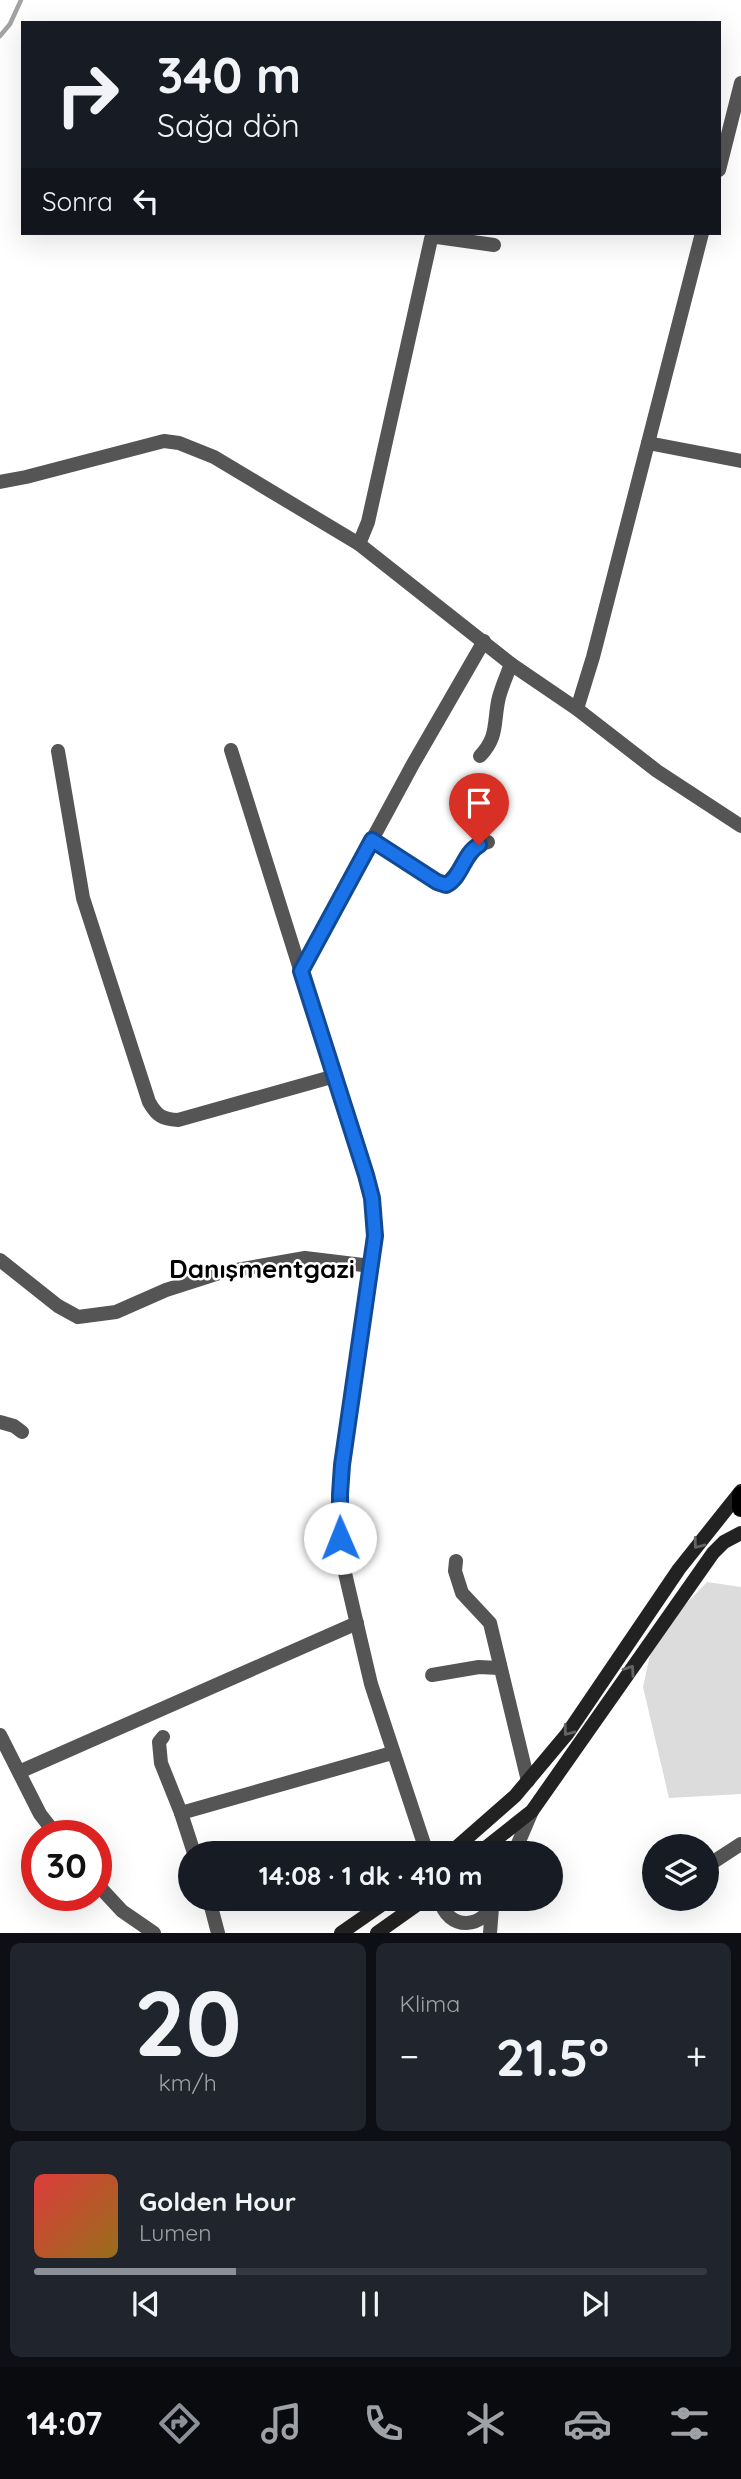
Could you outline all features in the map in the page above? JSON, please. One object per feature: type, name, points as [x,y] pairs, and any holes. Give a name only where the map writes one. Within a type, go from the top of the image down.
[{"type":"main road","points":[[741,1493],[741,1508]]},
{"type":"main road","points":[[464,1841],[528,1781],[566,1734],[679,1569],[741,1493]]},
{"type":"main road","points":[[494,1841],[532,1811],[713,1553],[724,1542],[741,1533]]},
{"type":"main road","points":[[341,1933],[373,1911]]},
{"type":"main road","points":[[377,1933],[408,1911]]},
{"type":"street","points":[[721,162],[741,83]]},
{"type":"street","points":[[577,709],[593,657],[701,235]]},
{"type":"street","points":[[359,544],[368,522],[431,239],[437,237],[494,245]]},
{"type":"street","points":[[0,482],[164,441],[179,443],[214,457],[359,544],[511,664],[577,709],[657,771],[741,826]]},
{"type":"street","points":[[648,443],[741,461]]},
{"type":"street","points":[[301,971],[484,641]]},
{"type":"street","points":[[480,756],[494,737],[499,698],[511,664]]},
{"type":"street","points":[[231,750],[372,1198],[375,1236],[340,1494],[341,1556],[371,1684],[422,1841]]},
{"type":"street","points":[[58,751],[83,898],[149,1102],[156,1115],[178,1120],[335,1076]]},
{"type":"street","points":[[372,840],[437,882],[446,885],[454,880],[472,849],[488,842]]},
{"type":"street","points":[[0,1260],[58,1306],[78,1317],[116,1312],[166,1290],[219,1273],[293,1260],[305,1258],[371,1266]]},
{"type":"street","points":[[0,1422],[14,1426],[22,1432]]},
{"type":"street","points":[[456,1561],[455,1571],[462,1593],[490,1623],[528,1781]]},
{"type":"street","points":[[19,1772],[357,1623]]},
{"type":"street","points":[[432,1675],[479,1667],[499,1668]]},
{"type":"street","points":[[0,1735],[45,1820]]},
{"type":"street","points":[[163,1737],[159,1742],[161,1763],[190,1841]]},
{"type":"street","points":[[181,1813],[392,1753]]},
{"type":"street","points":[[519,1841],[532,1811]]},
{"type":"street","points":[[719,1858],[741,1844]]},
{"type":"street","points":[[112,1900],[122,1911],[154,1933]]},
{"type":"street","points":[[212,1911],[218,1933]]},
{"type":"street","points":[[445,1911],[455,1933]]},
{"type":"street","points":[[446,1914],[462,1923],[471,1923],[479,1921],[487,1911]]},
{"type":"street","points":[[490,1933],[492,1911]]},
{"type":"shaded area","points":[[707,1582],[741,1587],[741,1794],[669,1798],[643,1687],[650,1655],[680,1610]]},
{"type":"waterway","points":[[0,36],[10,24],[21,0]]},
{"type":"district","name":"Danışmentgazi","points":[[262,1268]]},
{"type":"route","points":[[340,1538],[342,1465],[375,1236],[375,1219],[366,1175],[301,971],[372,840],[442,885],[449,885],[454,880],[469,853],[479,845]]}]
